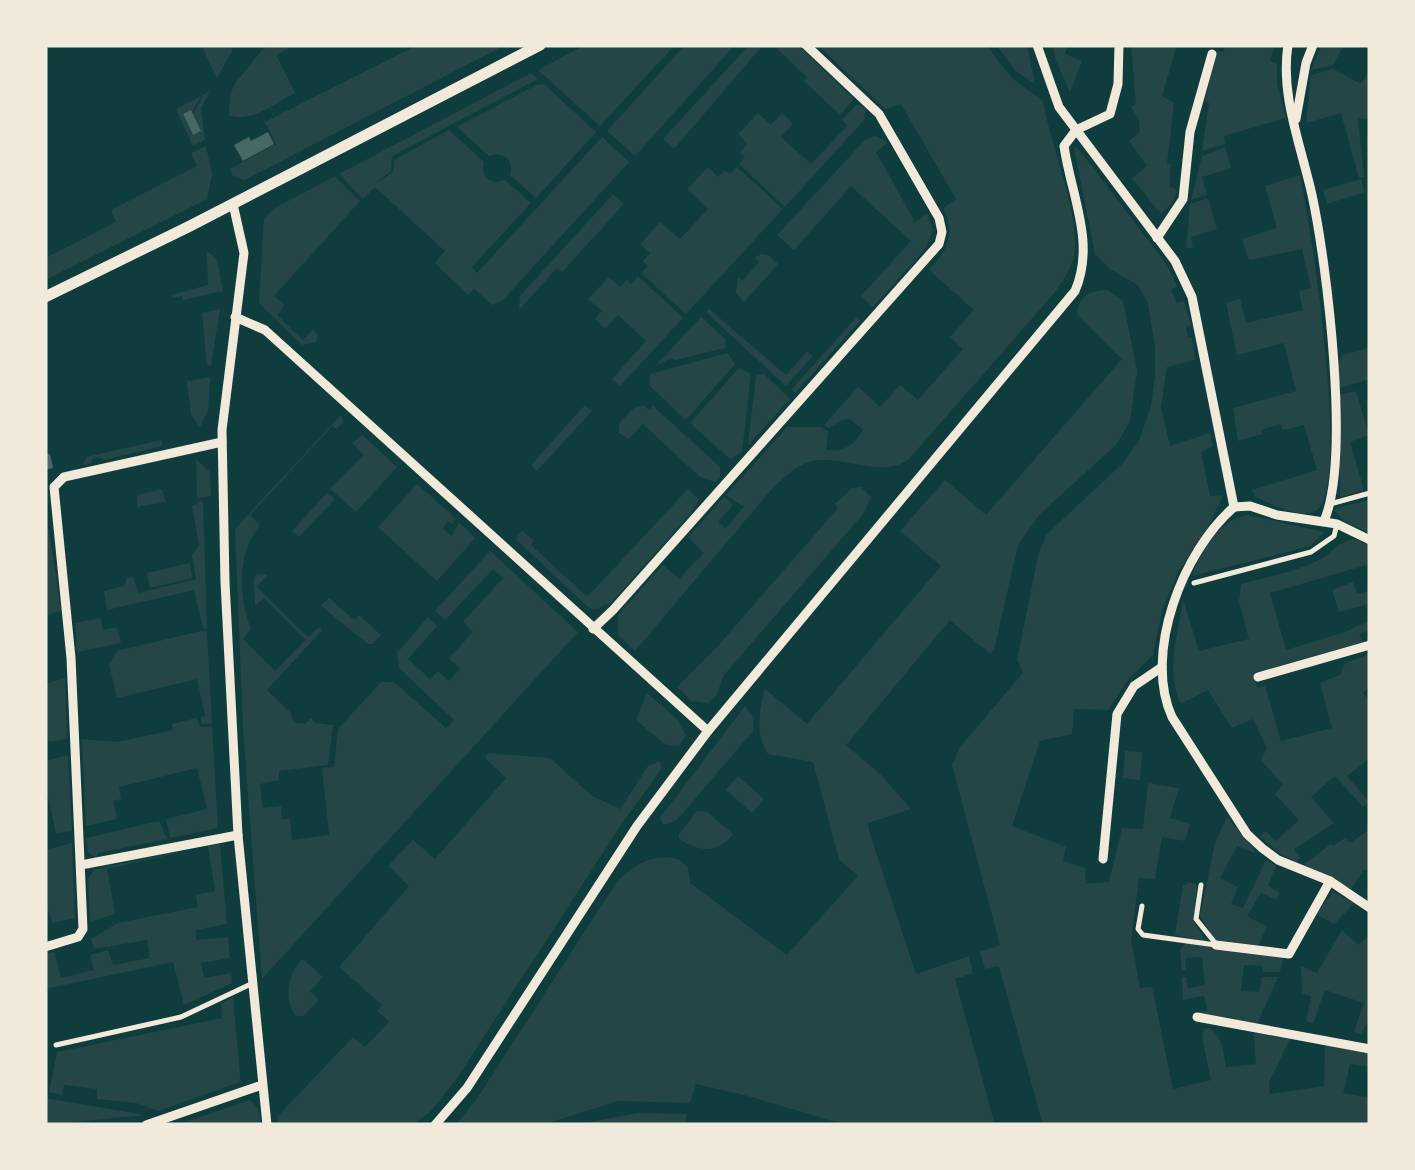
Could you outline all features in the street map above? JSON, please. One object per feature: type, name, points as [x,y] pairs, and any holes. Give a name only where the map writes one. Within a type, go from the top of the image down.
[{"type":"street","points":[[45,297],[540,45]]},
{"type":"street","points":[[592,629],[939,244],[939,218],[880,114],[806,45]]},
{"type":"street","points":[[1037,45],[1058,107],[1175,260],[1196,310],[1234,507]]},
{"type":"street","points":[[435,1125],[467,1088],[637,826],[708,731],[1075,291],[1085,260],[1064,146],[1076,130],[1110,114],[1118,84],[1119,45]]},
{"type":"street","points":[[1288,45],[1284,67],[1316,214],[1327,296],[1336,449],[1330,504],[1324,521]]},
{"type":"street","points":[[1294,126],[1313,45]]},
{"type":"street","points":[[1158,238],[1183,199],[1190,132],[1212,54]]},
{"type":"street","points":[[232,204],[244,253],[222,442],[224,582],[238,835],[266,1125]]},
{"type":"street","points":[[235,317],[265,330],[708,731]]},
{"type":"street","points":[[45,947],[83,933],[71,658],[54,487],[64,478],[222,442]]},
{"type":"street","points":[[1370,540],[1337,524],[1277,515],[1250,506],[1234,507],[1218,522],[1186,570],[1172,609],[1162,667],[1164,699],[1172,717],[1247,834],[1278,860],[1330,882],[1370,908]]},
{"type":"street","points":[[1258,677],[1370,646]]},
{"type":"street","points":[[1103,859],[1118,714],[1134,686],[1162,667]]},
{"type":"street","points":[[81,865],[238,835]]},
{"type":"street","points":[[1216,945],[1289,954],[1330,882]]},
{"type":"street","points":[[1197,1017],[1370,1049]]},
{"type":"street","points":[[146,1125],[262,1085]]},
{"type":"lane","points":[[1330,504],[1370,492]]},
{"type":"lane","points":[[1194,583],[1312,552],[1334,536],[1337,524]]},
{"type":"lane","points":[[1201,885],[1196,919],[1216,945]]},
{"type":"lane","points":[[1142,906],[1138,929],[1143,935],[1216,945]]},
{"type":"lane","points":[[56,1046],[181,1017],[251,984]]},
{"type":"shaded area","points":[[201,45],[231,46],[217,78]]},
{"type":"shaded area","points":[[295,45],[276,55],[295,93],[254,115],[229,115],[230,94],[236,82],[263,49]]},
{"type":"shaded area","points":[[417,45],[505,45],[245,180],[233,176],[230,169],[276,144],[265,122]]},
{"type":"shaded area","points":[[585,45],[675,45],[600,126],[538,70]]},
{"type":"shaded area","points":[[685,45],[735,45],[635,156],[607,131]]},
{"type":"shaded area","points":[[749,45],[763,45],[674,149],[663,139]]},
{"type":"shaded area","points":[[773,45],[798,45],[854,99],[840,115]]},
{"type":"shaded area","points":[[818,45],[986,45],[1012,78],[1043,101],[1073,221],[1073,261],[1056,291],[909,459],[886,467],[821,460],[793,470],[771,490],[635,651],[618,635],[618,615],[663,565],[679,579],[704,553],[688,537],[724,497],[733,505],[718,522],[726,528],[744,507],[726,495],[787,427],[822,427],[828,432],[826,450],[844,449],[863,430],[850,419],[829,428],[824,425],[858,387],[880,407],[900,385],[918,400],[963,349],[950,337],[974,310],[929,270],[948,241],[949,226],[943,208],[956,199],[901,104],[885,109]]},
{"type":"shaded area","points":[[996,45],[1027,45],[1035,84],[1016,71]]},
{"type":"shaded area","points":[[1053,45],[1068,45],[1065,54],[1082,61],[1070,92],[1055,58]]},
{"type":"shaded area","points":[[1131,45],[1177,45],[1162,96],[1174,103],[1167,164],[1171,165],[1169,186],[1177,190],[1173,202],[1161,214],[1132,178],[1147,166],[1129,141],[1140,132],[1139,120],[1131,107],[1136,104]]},
{"type":"shaded area","points":[[1225,45],[1275,45],[1270,61],[1277,64],[1277,84],[1286,118],[1224,136],[1225,144],[1202,151],[1209,103],[1205,102],[1215,51],[1224,52]]},
{"type":"shaded area","points":[[1322,45],[1344,45],[1333,65],[1311,70]]},
{"type":"shaded area","points":[[1333,69],[1361,84],[1370,70],[1370,118],[1358,119],[1364,177],[1359,178],[1341,113],[1306,123],[1311,75]]},
{"type":"shaded area","points":[[531,73],[538,79],[392,156],[391,171],[374,185],[393,172],[394,160],[449,130],[484,162],[487,178],[495,182],[505,180],[531,203],[472,267],[477,273],[602,137],[629,162],[502,301],[492,305],[474,289],[468,295],[435,263],[445,251],[375,187],[363,199],[339,174]]},
{"type":"shaded area","points":[[544,84],[596,132],[536,198],[510,175],[507,158],[499,154],[489,156],[457,127]]},
{"type":"shaded area","points":[[210,91],[201,108],[205,140],[193,146],[176,109],[201,96],[192,112],[183,114],[192,135],[200,132],[193,114],[204,94]]},
{"type":"shaded area","points":[[857,104],[866,108],[864,120],[785,207],[739,164],[745,157],[740,152],[747,144],[738,134],[758,113],[771,125],[782,113],[793,124],[781,137],[811,164],[847,126],[842,120]]},
{"type":"shaded area","points":[[875,136],[888,142],[876,152],[915,222],[927,214],[933,230],[925,249],[873,307],[861,296],[911,241],[851,186],[794,250],[777,235],[865,140]]},
{"type":"shaded area","points":[[206,146],[212,174],[207,199],[45,280],[45,258],[116,222],[111,210],[197,166],[191,153]]},
{"type":"shaded area","points":[[1225,147],[1231,168],[1202,177],[1207,195],[1191,200],[1202,156]]},
{"type":"shaded area","points":[[1074,148],[1078,148],[1167,265],[1177,286],[1171,290],[1177,303],[1184,301],[1195,360],[1167,367],[1161,407],[1170,446],[1210,433],[1213,446],[1201,452],[1210,496],[1223,495],[1209,525],[1178,572],[1162,611],[1153,655],[1127,681],[1108,710],[1074,709],[1072,734],[1040,741],[1012,826],[1066,847],[1063,861],[1085,868],[1086,884],[1109,882],[1122,828],[1143,829],[1148,783],[1179,788],[1170,818],[1190,824],[1185,841],[1162,837],[1155,879],[1139,878],[1131,939],[1140,988],[1152,987],[1173,1089],[1211,1080],[1202,1037],[1204,1029],[1210,1028],[1218,1036],[1226,1067],[1256,1064],[1254,1033],[1290,1039],[1269,1082],[1270,1094],[1324,1086],[1325,1044],[1370,1052],[1370,1067],[1350,1064],[1343,1093],[1370,1098],[1370,1125],[1043,1125],[999,966],[985,969],[980,952],[1000,945],[952,765],[960,747],[1023,673],[1017,660],[1039,552],[1047,534],[1121,465],[1139,441],[1151,406],[1155,376],[1148,304],[1138,285],[1110,269],[1095,254]]},
{"type":"shaded area","points":[[708,167],[718,177],[737,167],[783,209],[686,314],[641,273],[648,266],[643,261],[650,253],[640,244],[660,222],[680,239],[708,209],[687,189]]},
{"type":"shaded area","points":[[1300,175],[1325,348],[1330,449],[1327,486],[1319,508],[1305,513],[1278,507],[1255,496],[1252,490],[1317,470],[1304,425],[1283,430],[1280,424],[1238,441],[1233,408],[1296,391],[1284,343],[1237,355],[1226,303],[1240,299],[1246,323],[1303,310],[1299,291],[1311,288],[1302,249],[1249,260],[1242,239],[1277,228],[1265,186]]},
{"type":"shaded area","points":[[335,176],[360,201],[274,296],[284,305],[277,315],[303,340],[313,330],[318,335],[316,342],[302,345],[259,303],[264,218],[275,208]]},
{"type":"shaded area","points":[[1361,179],[1365,192],[1327,204],[1323,190]]},
{"type":"shaded area","points":[[613,194],[624,204],[562,272],[557,268],[519,310],[520,296]]},
{"type":"shaded area","points":[[1208,198],[1217,229],[1191,237],[1193,247],[1186,249],[1190,204]]},
{"type":"shaded area","points":[[207,251],[217,259],[223,291],[183,300],[182,296],[172,298],[171,295],[208,285]]},
{"type":"shaded area","points":[[761,254],[778,264],[744,302],[736,293],[738,277],[742,281]]},
{"type":"shaded area","points":[[638,276],[683,318],[620,386],[612,379],[646,341],[618,315],[605,329],[595,319],[602,311],[588,299],[609,277],[620,287],[627,280],[631,284]]},
{"type":"shaded area","points":[[1107,290],[1123,301],[1137,370],[1130,422],[1116,445],[1040,514],[1018,545],[994,650],[990,654],[950,620],[846,745],[881,775],[911,809],[868,823],[916,974],[969,956],[973,973],[955,979],[995,1125],[846,1125],[696,1084],[690,1103],[617,1101],[543,1125],[456,1125],[616,883],[637,865],[662,857],[680,860],[688,868],[690,883],[787,955],[858,876],[839,859],[813,762],[768,754],[764,747],[759,723],[765,689],[807,724],[941,566],[900,531],[945,480],[986,515],[1122,359],[1077,315],[1086,295]]},
{"type":"shaded area","points":[[220,309],[211,365],[207,366],[202,313]]},
{"type":"shaded area","points":[[709,309],[786,375],[807,352],[813,356],[786,386],[706,312]]},
{"type":"shaded area","points":[[701,317],[726,340],[725,348],[671,358],[655,366]]},
{"type":"shaded area","points":[[856,318],[860,321],[795,393],[791,390]]},
{"type":"shaded area","points":[[1370,348],[1370,379],[1340,388],[1338,366],[1342,355]]},
{"type":"shaded area","points":[[727,353],[735,364],[686,420],[649,385],[650,374]]},
{"type":"shaded area","points":[[739,368],[751,374],[742,452],[730,459],[690,423]]},
{"type":"shaded area","points":[[186,374],[188,381],[210,377],[208,411],[200,427],[191,414]]},
{"type":"shaded area","points":[[764,374],[790,399],[748,445],[756,375]]},
{"type":"shaded area","points":[[1356,391],[1369,435],[1350,442],[1364,490],[1340,497],[1339,395]]},
{"type":"shaded area","points":[[585,405],[592,411],[537,471],[531,465]]},
{"type":"shaded area","points":[[644,406],[650,410],[653,406],[720,467],[720,477],[715,482],[700,477],[643,424],[629,439],[619,433],[619,423],[634,408]]},
{"type":"shaded area","points":[[341,415],[343,422],[337,429],[332,426],[250,515],[260,525],[247,548],[242,575],[251,629],[243,639],[275,671],[306,640],[264,598],[255,606],[256,574],[267,575],[257,587],[308,637],[319,627],[322,630],[267,690],[290,712],[295,723],[305,724],[311,718],[316,723],[333,725],[328,765],[279,771],[279,780],[260,784],[263,808],[281,806],[282,819],[290,819],[292,840],[329,835],[322,768],[334,767],[338,729],[381,682],[394,682],[446,728],[454,720],[399,668],[397,653],[428,617],[437,626],[408,659],[430,679],[438,671],[449,681],[460,669],[449,658],[473,632],[463,622],[503,578],[493,569],[445,620],[435,611],[490,551],[578,632],[262,979],[243,729],[235,529]]},
{"type":"shaded area","points":[[362,435],[397,467],[356,512],[330,489],[364,455],[352,443]]},
{"type":"shaded area","points":[[161,440],[162,446],[92,459],[92,463],[83,465],[86,457]]},
{"type":"shaded area","points":[[196,459],[210,472],[211,496],[197,498]]},
{"type":"shaded area","points":[[417,484],[456,519],[452,524],[448,521],[443,529],[452,536],[459,522],[475,538],[437,581],[378,527]]},
{"type":"shaded area","points":[[861,487],[871,497],[863,514],[724,675],[716,696],[708,703],[692,701],[677,687],[838,508],[835,504],[852,488]]},
{"type":"shaded area","points":[[162,489],[166,502],[137,507],[137,495]]},
{"type":"shaded area","points":[[688,489],[699,500],[691,513],[609,605],[596,609],[589,608],[516,539],[522,530],[534,541],[531,545],[585,595],[590,594]]},
{"type":"shaded area","points":[[327,493],[335,499],[299,537],[292,531]]},
{"type":"shaded area","points":[[203,500],[207,629],[203,628],[194,590],[107,610],[104,591],[124,586],[127,578],[133,577],[138,593],[196,579],[192,555],[199,545],[192,506]]},
{"type":"shaded area","points":[[1370,500],[1370,533],[1335,512],[1336,508]]},
{"type":"shaded area","points":[[1248,515],[1324,532],[1311,546],[1192,576],[1200,556],[1220,529]]},
{"type":"shaded area","points":[[49,529],[61,611],[47,615],[45,531]]},
{"type":"shaded area","points":[[1354,539],[1370,546],[1370,564],[1270,593],[1286,650],[1370,620],[1370,630],[1359,634],[1363,642],[1253,673],[1257,687],[1265,686],[1281,741],[1332,728],[1320,683],[1340,675],[1345,663],[1370,654],[1370,686],[1363,693],[1370,701],[1370,758],[1347,776],[1369,802],[1363,807],[1335,776],[1311,797],[1334,823],[1294,849],[1300,858],[1296,862],[1260,836],[1266,831],[1276,841],[1299,820],[1275,794],[1283,785],[1261,760],[1267,748],[1253,719],[1232,728],[1208,690],[1181,704],[1173,667],[1178,626],[1183,600],[1199,651],[1249,639],[1239,602],[1241,584],[1310,564]]},
{"type":"shaded area","points":[[190,563],[192,578],[150,588],[147,573]]},
{"type":"shaded area","points":[[1353,582],[1357,594],[1370,591],[1370,604],[1339,612],[1332,590]]},
{"type":"shaded area","points":[[329,598],[354,620],[359,615],[381,635],[368,644],[321,606]]},
{"type":"shaded area","points":[[101,618],[103,630],[117,627],[121,643],[77,652],[75,623]]},
{"type":"shaded area","points":[[207,632],[212,723],[202,724],[201,717],[205,716],[197,679],[117,698],[109,664],[117,651]]},
{"type":"shaded area","points":[[65,678],[67,739],[49,742],[45,684]]},
{"type":"shaded area","points":[[647,693],[677,719],[686,736],[679,746],[666,745],[636,720]]},
{"type":"shaded area","points":[[745,706],[754,718],[753,731],[683,813],[663,825],[660,818]]},
{"type":"shaded area","points":[[196,718],[200,727],[212,727],[218,828],[170,838],[166,819],[207,809],[197,768],[119,787],[121,799],[113,801],[117,819],[86,826],[82,739],[117,742],[173,730],[172,724]]},
{"type":"shaded area","points":[[1125,751],[1142,752],[1140,780],[1123,778]]},
{"type":"shaded area","points":[[488,753],[550,758],[592,796],[620,809],[648,766],[660,761],[662,768],[455,1081],[430,1112],[412,1125],[278,1125],[277,1117],[353,1037],[365,1047],[389,1022],[377,1011],[382,1005],[339,967],[409,886],[388,866],[413,840],[435,859],[506,778],[485,758]]},
{"type":"shaded area","points":[[68,755],[72,831],[56,833],[45,797],[45,761]]},
{"type":"shaded area","points":[[738,776],[764,799],[752,813],[726,790]]},
{"type":"shaded area","points":[[697,811],[707,812],[733,834],[721,845],[708,849],[679,839]]},
{"type":"shaded area","points":[[1227,817],[1255,850],[1254,853],[1237,846],[1220,878],[1238,887],[1231,904],[1243,908],[1266,860],[1276,866],[1268,886],[1280,893],[1276,900],[1261,893],[1247,916],[1267,927],[1258,945],[1215,940],[1200,916],[1215,843]]},
{"type":"shaded area","points":[[159,821],[167,839],[98,853],[96,858],[88,852],[86,838]]},
{"type":"shaded area","points":[[1370,829],[1370,872],[1364,869],[1351,889],[1303,865],[1331,844],[1345,838],[1350,843]]},
{"type":"shaded area","points":[[72,843],[75,918],[53,923],[45,903],[45,850]]},
{"type":"shaded area","points":[[220,844],[227,924],[196,930],[196,940],[228,937],[230,958],[201,963],[204,978],[231,973],[232,983],[184,1005],[173,962],[45,989],[45,954],[54,952],[61,978],[94,970],[90,955],[108,950],[113,965],[150,958],[147,940],[94,949],[91,939],[118,923],[198,907],[196,895],[215,891],[208,846]]},
{"type":"shaded area","points":[[191,850],[107,869],[115,914],[90,922],[88,878],[95,869]]},
{"type":"shaded area","points":[[1197,884],[1194,922],[1207,942],[1175,935],[1183,885]]},
{"type":"shaded area","points":[[1333,892],[1355,903],[1334,924],[1316,914]]},
{"type":"shaded area","points":[[1342,930],[1358,945],[1370,935],[1370,1018],[1361,1034],[1354,1031],[1364,1003],[1325,990],[1313,1023],[1306,1021],[1311,997],[1302,993],[1301,966],[1317,973]]},
{"type":"shaded area","points":[[1186,943],[1283,957],[1280,972],[1263,972],[1263,966],[1244,965],[1241,991],[1259,992],[1262,977],[1278,977],[1257,1024],[1197,1013],[1207,1010],[1204,996],[1183,1000],[1182,977],[1186,977],[1188,988],[1205,985],[1202,957],[1185,958],[1186,970],[1182,970],[1180,950]]},
{"type":"shaded area","points":[[301,960],[323,977],[310,991],[319,1000],[303,1016],[296,1016],[289,988]]},
{"type":"shaded area","points":[[233,997],[241,1085],[240,1082],[158,1111],[136,1103],[97,1099],[97,1089],[64,1085],[62,1095],[49,1092],[57,1052],[222,1018],[221,1004]]},
{"type":"shaded area","points":[[45,1098],[145,1115],[45,1125]]},
{"type":"shaded area","points":[[250,1100],[258,1108],[261,1125],[176,1125]]},
{"type":"shaded area","points":[[638,1113],[687,1114],[684,1125],[573,1125]]},
{"type":"building","points":[[191,110],[201,131],[193,135],[183,114]]},
{"type":"building","points":[[268,132],[274,144],[243,161],[234,145]]},
{"type":"building","points":[[50,454],[53,468],[45,470],[45,455]]}]
